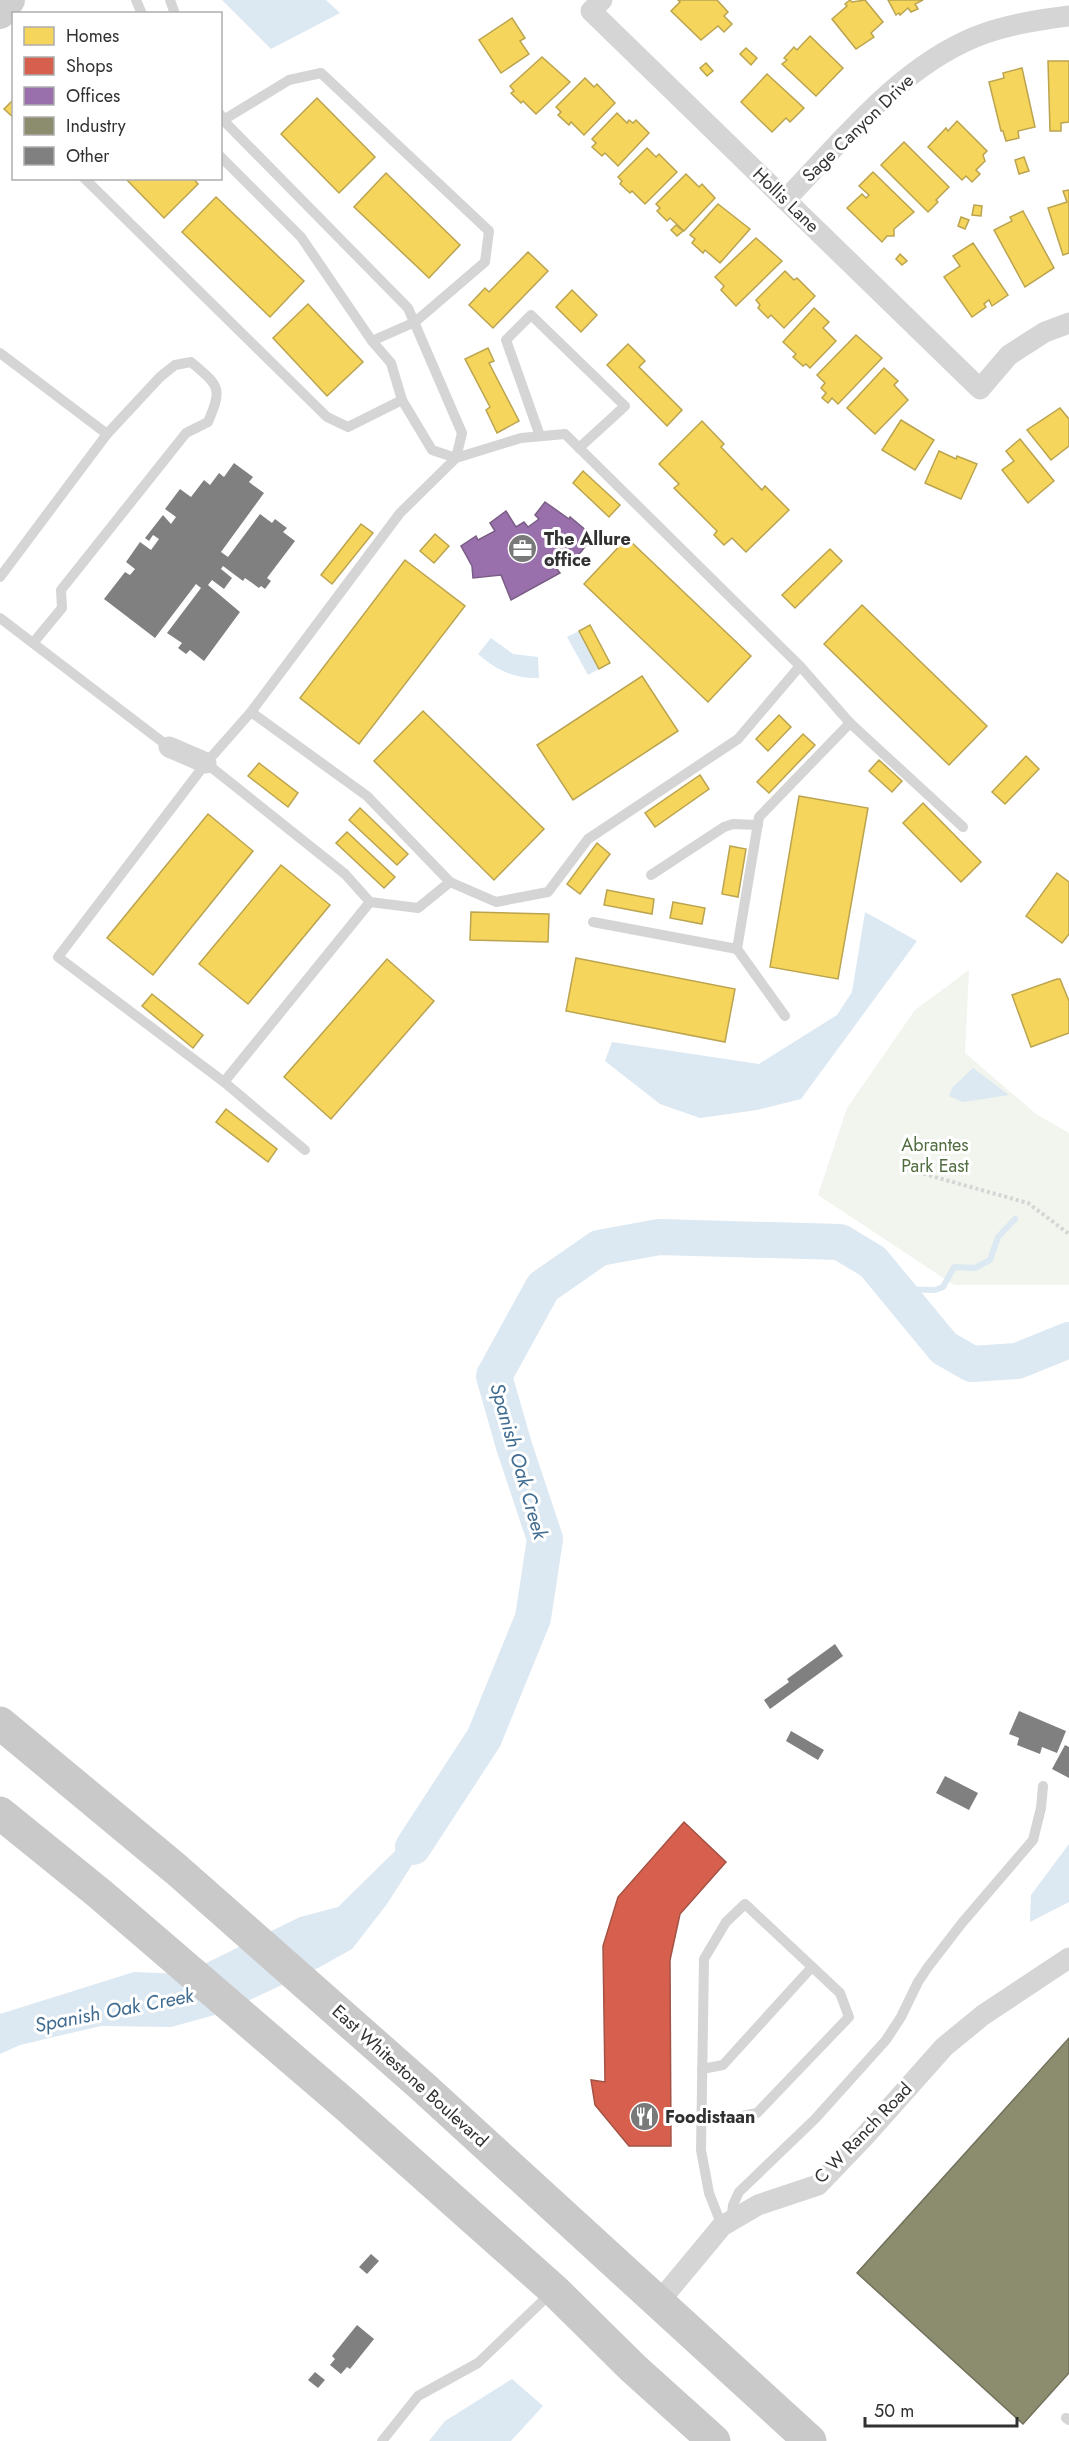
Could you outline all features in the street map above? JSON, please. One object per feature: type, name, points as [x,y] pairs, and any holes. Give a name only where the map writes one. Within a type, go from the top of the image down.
[{"type":"main road","name":"East Whitestone Boulevard","points":[[0,1723],[177,1870],[423,2086],[810,2441]]},
{"type":"main road","points":[[0,1813],[100,1894],[348,2107],[554,2290],[633,2368],[714,2441]]},
{"type":"street","points":[[0,14],[10,0]]},
{"type":"street","name":"Hollis Lane","points":[[597,6],[786,199],[980,389],[1009,355],[1045,332],[1069,323]]},
{"type":"street","name":"Sage Canyon Drive","points":[[786,199],[896,86],[936,57],[976,36],[1022,24],[1069,16]]},
{"type":"street","points":[[170,747],[206,764]]},
{"type":"street","name":"C W Ranch Road","points":[[658,2302],[727,2224],[758,2205],[818,2185],[944,2047],[983,2015],[1069,1958]]},
{"type":"lane","points":[[372,341],[415,322],[485,262],[489,231],[321,73],[289,80],[222,119],[408,308],[415,322],[462,433],[456,458]]},
{"type":"lane","points":[[222,158],[301,237],[372,341],[391,363],[402,400],[432,450],[456,458]]},
{"type":"lane","points":[[86,180],[327,417],[348,427],[402,400]]},
{"type":"lane","points":[[540,436],[506,340],[531,315],[625,406],[579,448]]},
{"type":"lane","points":[[0,353],[107,434]]},
{"type":"lane","points":[[0,577],[107,434],[160,376],[175,365],[191,362],[214,381],[218,399],[208,422],[186,433],[61,590],[62,608],[33,643]]},
{"type":"lane","points":[[305,1150],[224,1082],[58,957],[206,764],[251,712],[400,513],[456,458],[521,438],[565,434],[800,666],[850,723],[963,827]]},
{"type":"lane","points":[[0,618],[170,747]]},
{"type":"lane","points":[[251,712],[367,796],[450,882],[496,902],[548,892],[588,839],[738,739],[800,666]]},
{"type":"lane","points":[[737,949],[759,817],[850,723]]},
{"type":"lane","points":[[206,764],[345,874],[370,902],[418,908],[450,882]]},
{"type":"lane","points":[[651,875],[724,826],[758,825]]},
{"type":"lane","points":[[224,1082],[370,902]]},
{"type":"lane","points":[[593,922],[737,949],[785,1016]]},
{"type":"lane","points":[[727,2224],[739,2192],[814,2119],[886,2040],[928,1967],[1027,1849],[1037,1829],[1043,1786]]},
{"type":"lane","points":[[701,2119],[728,2119],[757,2113],[849,2017],[840,1993],[745,1904],[726,1922],[704,1959],[701,2119],[701,2150],[709,2193],[727,2224]]},
{"type":"lane","points":[[702,2069],[723,2065],[812,1967]]},
{"type":"lane","points":[[382,2441],[418,2396],[478,2363],[554,2290]]},
{"type":"path","points":[[906,1169],[1028,1203],[1069,1234]]},
{"type":"green space","name":"Abrantes Park East","points":[[969,970],[965,1053],[1036,1114],[1069,1133],[1069,1285],[954,1285],[818,1195],[847,1108],[915,1010]]},
{"type":"water","points":[[222,0],[326,0],[340,13],[271,49]]},
{"type":"water","points":[[579,631],[599,669],[588,675],[567,637]]},
{"type":"water","points":[[491,638],[513,654],[538,657],[539,678],[522,677],[506,672],[478,654]]},
{"type":"water","points":[[865,912],[917,941],[801,1099],[757,1110],[700,1118],[660,1104],[605,1061],[612,1042],[759,1064],[837,1015],[852,992]]},
{"type":"water","points":[[973,1068],[1009,1095],[963,1102],[949,1096],[952,1088]]},
{"type":"water","points":[[442,1805],[433,1832],[387,1904],[352,1949],[318,1968],[222,2013],[171,2027],[101,2026],[20,2045],[0,2054],[0,2014],[134,1972],[184,1974],[300,1917],[338,1907]]},
{"type":"water","points":[[1069,1844],[1069,1902],[1030,1922],[1031,1895]]},
{"type":"water","points":[[512,2379],[543,2406],[511,2441],[429,2441],[445,2421]]},
{"type":"building: Homes","points":[[678,0],[717,0],[728,12],[724,16],[732,24],[724,32],[718,26],[701,40],[671,11],[680,2]]},
{"type":"building: Homes","points":[[850,0],[852,2],[865,0],[883,22],[871,33],[874,37],[856,49],[832,19],[847,6],[845,4]]},
{"type":"building: Homes","points":[[888,0],[923,0],[915,4],[918,9],[911,12],[908,8],[900,15],[899,13],[896,15]]},
{"type":"building: Homes","points":[[512,18],[525,38],[520,41],[529,54],[501,73],[479,40]]},
{"type":"building: Homes","points":[[810,36],[843,68],[816,96],[782,64],[787,60],[784,58],[794,47],[797,50]]},
{"type":"building: Homes","points":[[746,48],[757,58],[751,65],[740,54]]},
{"type":"building: Homes","points":[[542,57],[570,82],[536,114],[511,93],[514,91],[510,86]]},
{"type":"building: Homes","points":[[1048,61],[1069,61],[1069,122],[1061,123],[1061,131],[1050,131]]},
{"type":"building: Homes","points":[[706,63],[713,71],[707,76],[700,68]]},
{"type":"building: Homes","points":[[1022,68],[1035,127],[1018,131],[1019,138],[1006,141],[1001,131],[989,82],[1004,78],[1003,73]]},
{"type":"building: Homes","points":[[767,74],[804,108],[790,122],[786,118],[772,132],[741,102]]},
{"type":"building: Homes","points":[[585,78],[594,87],[597,84],[615,103],[584,135],[571,122],[569,125],[558,115],[561,112],[556,107]]},
{"type":"building: Homes","points":[[317,98],[375,157],[339,193],[281,134]]},
{"type":"building: Homes","points":[[12,101],[12,116],[4,109]]},
{"type":"building: Homes","points":[[617,113],[627,123],[629,120],[633,123],[636,120],[649,133],[618,166],[605,153],[602,156],[592,147],[596,143],[592,139]]},
{"type":"building: Homes","points":[[957,121],[987,151],[983,155],[985,161],[976,170],[980,174],[972,182],[966,176],[962,180],[928,147],[946,128],[948,131]]},
{"type":"building: Homes","points":[[904,142],[949,187],[928,212],[881,165]]},
{"type":"building: Homes","points":[[647,148],[656,157],[659,154],[677,172],[645,204],[632,191],[630,193],[620,184],[622,181],[618,177]]},
{"type":"building: Homes","points":[[1024,157],[1029,171],[1019,174],[1015,160]]},
{"type":"building: Homes","points":[[873,172],[914,212],[894,229],[894,236],[887,236],[882,242],[847,208],[862,194],[866,198],[869,195],[859,186]]},
{"type":"building: Homes","points":[[386,173],[460,245],[429,278],[354,207]]},
{"type":"building: Homes","points":[[686,174],[699,187],[702,184],[715,198],[684,231],[670,218],[667,221],[657,211],[660,208],[656,204]]},
{"type":"building: Homes","points":[[127,180],[195,180],[198,184],[164,218]]},
{"type":"building: Homes","points":[[1069,190],[1069,253],[1063,255],[1048,208],[1067,202],[1063,191]]},
{"type":"building: Homes","points":[[216,197],[304,281],[270,317],[182,232]]},
{"type":"building: Homes","points":[[718,204],[750,229],[720,263],[705,250],[703,253],[692,243],[695,239],[690,235]]},
{"type":"building: Homes","points":[[974,205],[982,206],[981,216],[972,215]]},
{"type":"building: Homes","points":[[1023,211],[1054,268],[1025,287],[994,230],[1012,221],[1010,217]]},
{"type":"building: Homes","points":[[961,217],[969,220],[965,229],[958,226]]},
{"type":"building: Homes","points":[[676,225],[683,231],[677,236],[671,230]]},
{"type":"building: Homes","points":[[756,238],[782,261],[736,306],[721,290],[724,286],[715,277]]},
{"type":"building: Homes","points":[[973,243],[1008,295],[992,306],[989,300],[984,304],[986,307],[972,317],[944,277],[960,266],[953,256]]},
{"type":"building: Homes","points":[[528,252],[548,271],[493,328],[469,305],[485,288],[489,292]]},
{"type":"building: Homes","points":[[900,254],[907,261],[902,265],[896,259]]},
{"type":"building: Homes","points":[[785,271],[794,280],[797,278],[815,296],[784,328],[771,315],[768,318],[758,308],[760,305],[756,300]]},
{"type":"building: Homes","points":[[572,290],[597,315],[581,332],[556,307]]},
{"type":"building: Homes","points":[[308,304],[363,362],[327,396],[273,338]]},
{"type":"building: Homes","points":[[814,308],[829,322],[823,328],[836,341],[810,368],[806,364],[803,366],[793,357],[796,354],[783,342]]},
{"type":"building: Homes","points":[[856,335],[882,358],[838,404],[832,398],[828,403],[822,398],[826,393],[821,388],[825,383],[817,375]]},
{"type":"building: Homes","points":[[628,344],[645,361],[639,367],[682,410],[667,426],[607,365]]},
{"type":"building: Homes","points":[[488,348],[494,361],[489,363],[519,421],[497,433],[486,410],[490,407],[465,359]]},
{"type":"building: Homes","points":[[884,368],[898,381],[894,385],[908,400],[875,434],[847,408]]},
{"type":"building: Homes","points":[[1060,408],[1069,419],[1069,446],[1051,460],[1027,430]]},
{"type":"building: Homes","points":[[901,420],[934,440],[915,470],[882,450]]},
{"type":"building: Homes","points":[[702,421],[724,444],[721,447],[762,490],[765,486],[789,510],[746,552],[732,538],[724,545],[714,535],[717,531],[674,488],[679,484],[659,464]]},
{"type":"building: Homes","points":[[1020,439],[1054,481],[1028,503],[1002,470],[1014,461],[1006,451]]},
{"type":"building: Homes","points":[[939,451],[956,459],[957,456],[977,464],[961,499],[925,483]]},
{"type":"building: Homes","points":[[583,471],[620,505],[609,517],[573,483]]},
{"type":"building: Homes","points":[[361,524],[373,533],[332,584],[321,575]]},
{"type":"building: Homes","points":[[435,534],[449,546],[434,563],[420,551]]},
{"type":"building: Homes","points":[[627,538],[751,656],[708,702],[584,584]]},
{"type":"building: Homes","points":[[830,549],[842,561],[795,608],[782,595]]},
{"type":"building: Homes","points":[[405,560],[465,606],[359,744],[300,698]]},
{"type":"building: Homes","points":[[862,605],[987,726],[949,765],[824,644]]},
{"type":"building: Homes","points":[[590,625],[610,663],[599,669],[579,631]]},
{"type":"building: Homes","points":[[642,676],[678,731],[573,800],[537,745]]},
{"type":"building: Homes","points":[[423,711],[544,829],[494,880],[374,761]]},
{"type":"building: Homes","points":[[779,715],[791,727],[768,751],[756,739]]},
{"type":"building: Homes","points":[[803,734],[815,745],[769,793],[757,782]]},
{"type":"building: Homes","points":[[1026,756],[1039,769],[1005,804],[992,792]]},
{"type":"building: Homes","points":[[879,760],[902,781],[892,792],[869,771]]},
{"type":"building: Homes","points":[[259,763],[298,793],[288,807],[248,776]]},
{"type":"building: Homes","points":[[700,775],[709,789],[655,827],[645,813]]},
{"type":"building: Homes","points":[[799,796],[868,808],[838,979],[770,967]]},
{"type":"building: Homes","points":[[923,803],[981,862],[961,882],[903,823]]},
{"type":"building: Homes","points":[[360,808],[408,854],[397,865],[349,820]]},
{"type":"building: Homes","points":[[208,814],[253,851],[153,975],[107,938]]},
{"type":"building: Homes","points":[[347,832],[395,877],[384,888],[336,843]]},
{"type":"building: Homes","points":[[597,843],[610,854],[580,894],[567,884]]},
{"type":"building: Homes","points":[[730,846],[746,849],[738,897],[722,894]]},
{"type":"building: Homes","points":[[281,865],[330,905],[248,1004],[199,964]]},
{"type":"building: Homes","points":[[1057,873],[1069,882],[1069,934],[1062,943],[1026,916]]},
{"type":"building: Homes","points":[[607,890],[654,899],[652,914],[604,905]]},
{"type":"building: Homes","points":[[673,902],[705,908],[702,924],[670,918]]},
{"type":"building: Homes","points":[[471,912],[549,914],[548,942],[470,940]]},
{"type":"building: Homes","points":[[576,958],[735,989],[725,1042],[566,1011]]},
{"type":"building: Homes","points":[[387,959],[434,1001],[331,1119],[284,1077]]},
{"type":"building: Homes","points":[[1060,979],[1069,1001],[1069,1033],[1031,1047],[1012,995]]},
{"type":"building: Homes","points":[[152,994],[203,1035],[193,1048],[142,1006]]},
{"type":"building: Homes","points":[[226,1109],[277,1149],[268,1162],[216,1122]]},
{"type":"building: Shops","points":[[684,1822],[726,1862],[680,1914],[670,1960],[671,2146],[629,2146],[595,2105],[591,2080],[605,2082],[603,1946],[618,1897]]},
{"type":"building: Offices","name":"The Allure office","points":[[545,502],[569,519],[570,517],[593,536],[581,552],[575,557],[561,561],[546,554],[560,573],[511,600],[501,575],[473,578],[472,566],[461,546],[476,536],[478,540],[495,531],[490,523],[506,511],[516,527],[524,522],[528,527],[539,519],[535,515]]},
{"type":"building: Industry","points":[[1069,2038],[1069,2373],[1023,2424],[857,2273]]},
{"type":"building: Other","points":[[234,463],[253,477],[249,482],[264,493],[221,552],[228,557],[260,514],[272,523],[275,519],[287,528],[283,532],[295,541],[267,578],[271,581],[265,589],[261,586],[259,588],[245,578],[243,581],[223,566],[221,569],[232,578],[224,589],[212,580],[208,585],[240,612],[204,661],[190,650],[186,654],[178,648],[182,643],[167,633],[201,588],[196,584],[155,638],[104,599],[125,572],[130,575],[135,569],[126,562],[140,542],[151,550],[159,539],[153,535],[149,541],[145,538],[163,515],[171,524],[176,517],[165,509],[180,489],[191,497],[204,480],[210,485],[219,473],[224,477]]},
{"type":"building: Other","points":[[835,1644],[843,1656],[770,1709],[764,1700],[789,1682],[787,1679]]},
{"type":"building: Other","points":[[1019,1711],[1066,1731],[1057,1753],[1042,1747],[1040,1754],[1017,1745],[1019,1738],[1009,1734]]},
{"type":"building: Other","points":[[791,1731],[824,1750],[818,1760],[786,1741]]},
{"type":"building: Other","points":[[1065,1745],[1069,1747],[1069,1778],[1052,1769]]},
{"type":"building: Other","points":[[945,1776],[978,1793],[969,1810],[936,1793]]},
{"type":"building: Other","points":[[371,2254],[379,2261],[367,2274],[359,2267]]},
{"type":"building: Other","points":[[357,2325],[374,2339],[350,2369],[347,2367],[341,2374],[330,2365],[335,2359],[332,2356]]},
{"type":"building: Other","points":[[315,2372],[325,2380],[318,2388],[308,2380]]},
{"type":"waterway","points":[[895,1289],[935,1290],[943,1287],[954,1267],[975,1268],[990,1260],[998,1237],[1015,1219]]},
{"type":"waterway","name":"Spanish Oak Creek","points":[[413,1847],[484,1738],[533,1618],[545,1539],[514,1446],[494,1376],[543,1287],[599,1248],[659,1237],[840,1242],[873,1262],[944,1348],[972,1364],[1017,1361],[1069,1340]]},
{"type":"place","name":"The Allure office","points":[[523,549]]},
{"type":"place","name":"Foodistaan","points":[[644,2117]]}]
